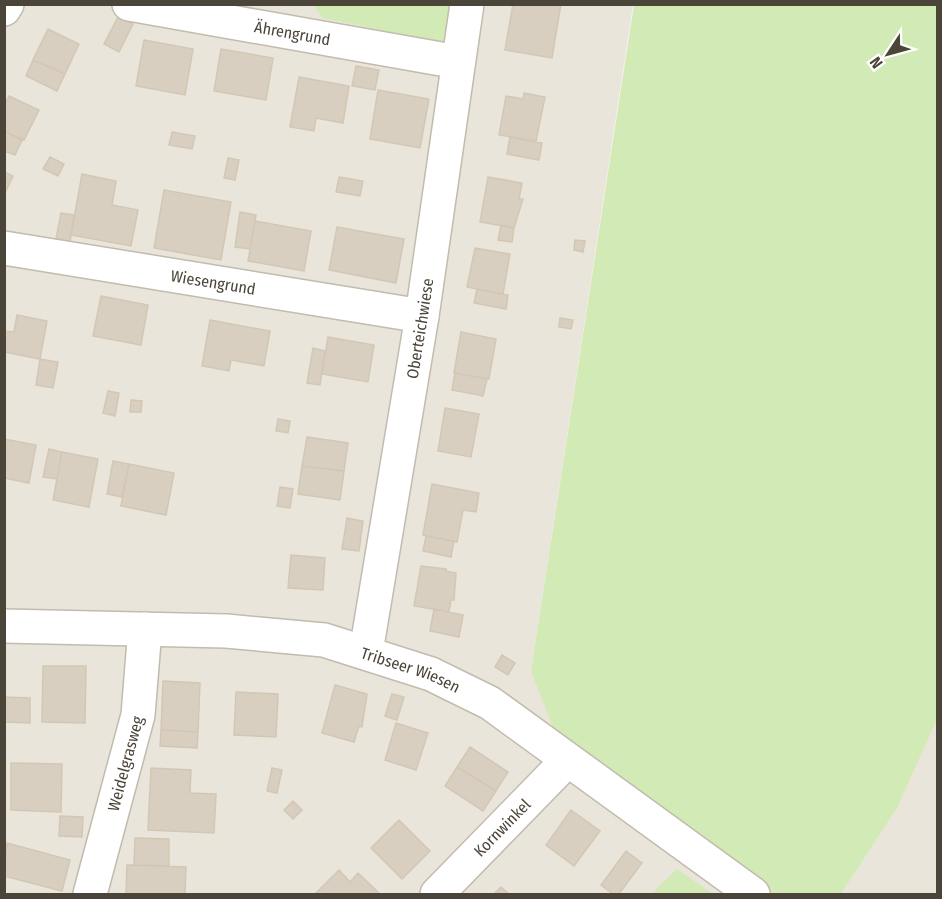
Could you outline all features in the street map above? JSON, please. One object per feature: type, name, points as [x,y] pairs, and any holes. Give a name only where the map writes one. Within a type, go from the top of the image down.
[{"type":"street","points":[[4,9],[7,4]]},
{"type":"street","name":"Ährengrund","points":[[129,4],[458,62]]},
{"type":"street","name":"Oberteichwiese","points":[[366,652],[423,316],[467,4]]},
{"type":"street","name":"Wiesengrund","points":[[4,248],[423,316]]},
{"type":"street","name":"Tribseer Wiesen","points":[[4,626],[226,631],[324,640],[431,674],[490,703],[753,894]]},
{"type":"street","name":"Weidelgrasweg","points":[[90,894],[138,715],[145,629]]},
{"type":"street","name":"Kornwinkel","points":[[437,894],[556,772],[566,758]]},
{"type":"shaded area","points":[[5,5],[314,5],[322,18],[454,5],[633,5],[531,671],[753,894],[5,894]]},
{"type":"shaded area","points":[[937,717],[937,894],[841,894],[897,808]]},
{"type":"green space","points":[[314,5],[454,5],[446,43],[322,18]]},
{"type":"green space","points":[[634,5],[937,5],[938,717],[897,808],[841,894],[753,894],[565,758],[531,671]]},
{"type":"green space","points":[[677,869],[713,894],[651,894]]},
{"type":"building","points":[[513,4],[561,4],[552,58],[505,50]]},
{"type":"building","points":[[118,17],[133,24],[119,52],[104,44]]},
{"type":"building","points":[[48,29],[79,44],[65,74],[33,60]]},
{"type":"building","points":[[144,40],[193,49],[185,95],[136,86]]},
{"type":"building","points":[[221,49],[273,58],[266,100],[214,91]]},
{"type":"building","points":[[33,60],[65,74],[57,91],[26,76]]},
{"type":"building","points":[[356,66],[379,70],[375,90],[352,86]]},
{"type":"building","points":[[299,77],[349,86],[343,123],[316,118],[314,131],[290,127]]},
{"type":"building","points":[[378,90],[429,99],[420,148],[370,139]]},
{"type":"building","points":[[524,93],[545,97],[536,141],[499,135],[506,96],[523,99]]},
{"type":"building","points":[[9,96],[39,110],[24,140],[4,131],[4,106]]},
{"type":"building","points":[[4,131],[22,140],[15,155],[4,151]]},
{"type":"building","points":[[172,132],[195,136],[192,149],[169,145]]},
{"type":"building","points":[[510,137],[542,143],[539,160],[507,154]]},
{"type":"building","points":[[50,157],[64,164],[58,176],[43,169]]},
{"type":"building","points":[[228,158],[239,160],[235,180],[224,178]]},
{"type":"building","points":[[4,172],[13,176],[4,195]]},
{"type":"building","points":[[82,174],[116,181],[112,205],[138,210],[131,246],[71,235]]},
{"type":"building","points":[[339,177],[363,181],[360,196],[336,192]]},
{"type":"building","points":[[488,177],[522,183],[519,199],[523,199],[514,228],[480,222]]},
{"type":"building","points":[[164,190],[231,202],[221,260],[154,248]]},
{"type":"building","points":[[240,212],[256,215],[250,249],[235,247]]},
{"type":"building","points":[[61,213],[74,215],[70,242],[56,239]]},
{"type":"building","points":[[255,221],[311,231],[304,271],[248,261]]},
{"type":"building","points":[[501,225],[514,228],[512,242],[498,240]]},
{"type":"building","points":[[337,227],[404,239],[396,283],[329,270]]},
{"type":"building","points":[[575,240],[585,241],[583,252],[574,250]]},
{"type":"building","points":[[475,248],[510,254],[503,294],[467,287]]},
{"type":"building","points":[[477,289],[508,295],[506,309],[474,303]]},
{"type":"building","points":[[101,296],[148,305],[141,345],[93,336]]},
{"type":"building","points":[[17,315],[47,321],[40,359],[4,352],[4,331],[14,332]]},
{"type":"building","points":[[560,318],[573,320],[571,329],[559,327]]},
{"type":"building","points":[[210,320],[270,331],[264,366],[231,360],[229,371],[202,366]]},
{"type":"building","points":[[461,332],[496,339],[489,379],[454,373]]},
{"type":"building","points":[[328,337],[374,345],[368,382],[322,374]]},
{"type":"building","points":[[313,348],[325,351],[320,385],[307,383]]},
{"type":"building","points":[[40,359],[58,362],[53,388],[36,385]]},
{"type":"building","points":[[455,373],[487,379],[483,396],[452,390]]},
{"type":"building","points":[[108,391],[119,393],[115,416],[103,413]]},
{"type":"building","points":[[131,400],[142,401],[141,412],[130,412]]},
{"type":"building","points":[[445,408],[479,414],[471,457],[438,451]]},
{"type":"building","points":[[278,419],[290,421],[288,433],[276,431]]},
{"type":"building","points":[[307,437],[348,443],[344,471],[302,466]]},
{"type":"building","points":[[4,439],[36,445],[29,483],[4,478]]},
{"type":"building","points":[[49,449],[62,452],[57,479],[43,477]]},
{"type":"building","points":[[62,452],[98,459],[89,507],[53,500]]},
{"type":"building","points":[[113,461],[129,464],[122,497],[107,494]]},
{"type":"building","points":[[129,464],[174,473],[166,515],[121,506]]},
{"type":"building","points":[[302,466],[344,471],[340,500],[298,494]]},
{"type":"building","points":[[432,484],[479,493],[476,512],[463,510],[457,542],[423,535]]},
{"type":"building","points":[[280,487],[293,489],[290,508],[277,506]]},
{"type":"building","points":[[347,518],[363,521],[359,551],[342,549]]},
{"type":"building","points":[[426,536],[454,541],[451,557],[423,551]]},
{"type":"building","points":[[291,555],[325,558],[323,590],[288,588]]},
{"type":"building","points":[[421,566],[446,569],[446,571],[456,573],[454,600],[451,600],[449,612],[414,606]]},
{"type":"building","points":[[434,609],[463,615],[459,637],[430,631]]},
{"type":"building","points":[[502,655],[515,663],[508,675],[495,667]]},
{"type":"building","points":[[43,666],[86,666],[85,723],[42,722]]},
{"type":"building","points":[[163,681],[200,683],[198,732],[161,730]]},
{"type":"building","points":[[335,685],[367,694],[362,727],[359,726],[354,742],[322,733]]},
{"type":"building","points":[[236,692],[278,694],[276,737],[234,735]]},
{"type":"building","points":[[392,694],[404,697],[397,720],[385,716]]},
{"type":"building","points":[[4,697],[30,698],[30,723],[4,722]]},
{"type":"building","points":[[396,723],[428,733],[416,770],[385,760]]},
{"type":"building","points":[[161,730],[198,732],[197,748],[160,746]]},
{"type":"building","points":[[470,747],[508,772],[496,791],[457,767]]},
{"type":"building","points":[[11,763],[62,764],[61,812],[11,810]]},
{"type":"building","points":[[457,767],[496,791],[483,811],[445,786]]},
{"type":"building","points":[[151,768],[191,770],[190,793],[216,794],[214,833],[148,830]]},
{"type":"building","points":[[272,768],[282,770],[277,793],[267,791]]},
{"type":"building","points":[[293,801],[302,810],[293,819],[284,810]]},
{"type":"building","points":[[571,810],[600,831],[574,866],[546,845]]},
{"type":"building","points":[[60,816],[83,817],[82,837],[59,836]]},
{"type":"building","points":[[399,820],[430,851],[402,879],[371,848]]},
{"type":"building","points":[[135,838],[169,839],[169,866],[134,865]]},
{"type":"building","points":[[7,843],[70,860],[62,891],[4,876]]},
{"type":"building","points":[[626,851],[642,863],[619,894],[613,894],[601,885]]},
{"type":"building","points":[[127,865],[186,867],[185,894],[126,894]]},
{"type":"building","points":[[339,870],[350,882],[358,873],[380,894],[315,894]]},
{"type":"building","points":[[501,887],[509,894],[494,894]]}]
